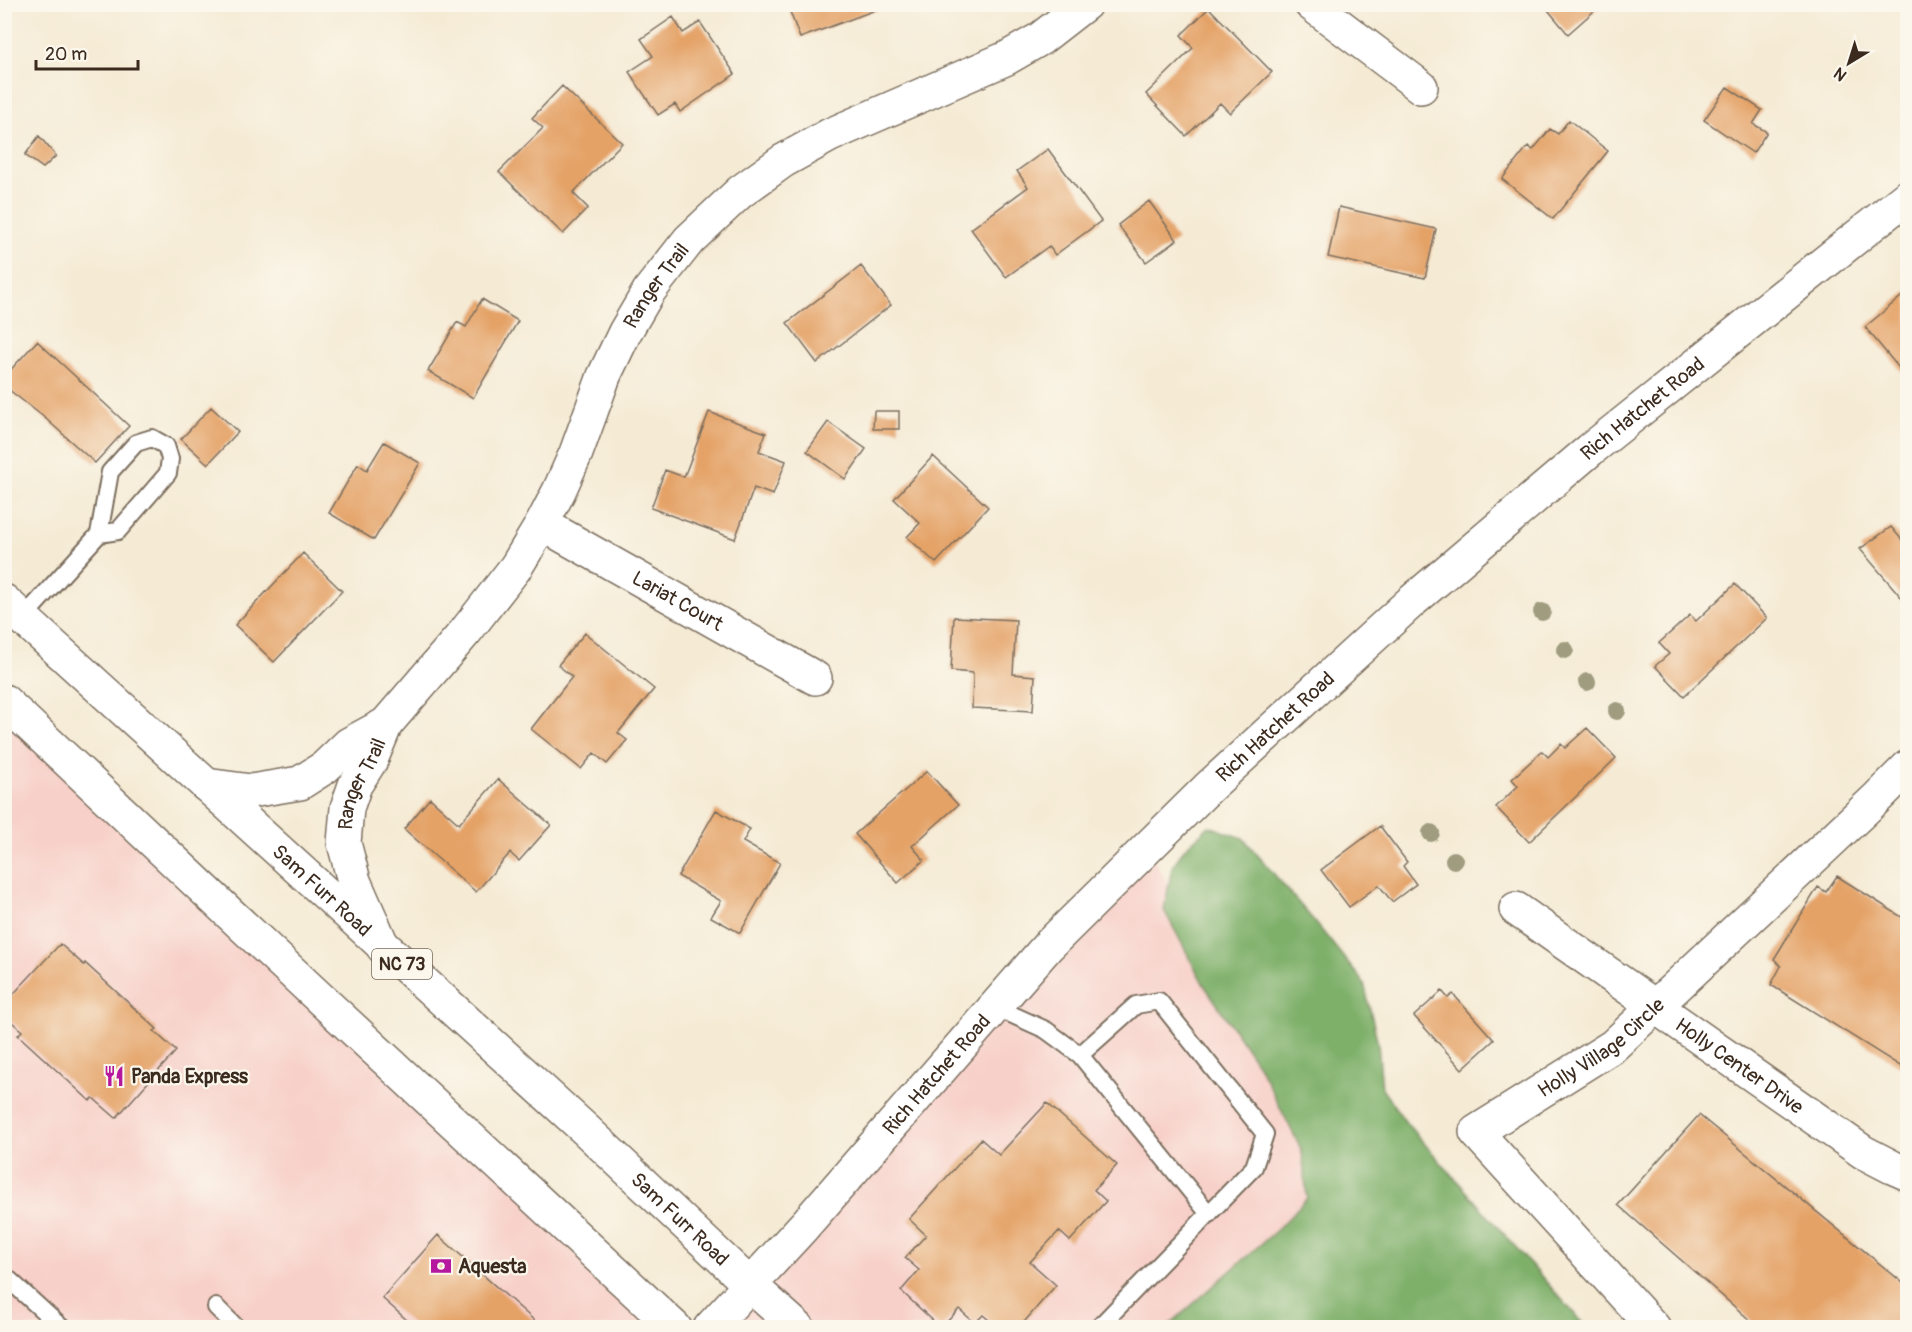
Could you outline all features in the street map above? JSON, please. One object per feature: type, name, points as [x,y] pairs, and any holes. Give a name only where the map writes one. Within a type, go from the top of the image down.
[{"type":"street","name":"Ranger Trail","points":[[383,947],[354,880],[344,843],[347,808],[355,785],[370,760],[386,724],[466,631],[516,567],[542,524],[572,463],[604,376],[625,332],[649,291],[689,240],[740,192],[783,161],[830,135],[1007,58],[1040,39],[1085,4]]},
{"type":"street","points":[[1311,4],[1421,87]]},
{"type":"street","name":"Rich Hatchet Road","points":[[710,1328],[804,1226],[1048,946],[1201,795],[1411,602],[1590,450],[1908,196]]},
{"type":"street","name":"Lariat Court","points":[[542,524],[815,678]]},
{"type":"street","name":"Sam Furr Road","points":[[14,609],[587,1131],[798,1328]]},
{"type":"street","points":[[4,700],[311,990],[675,1328]]},
{"type":"street","name":"Ranger Trail","points":[[206,785],[251,791],[300,783],[325,767],[349,744],[386,724]]},
{"type":"street","name":"Holly Village Circle","points":[[1654,1328],[1476,1132],[1613,1046],[1908,767]]},
{"type":"street","name":"Holly Center Drive","points":[[1516,909],[1863,1152],[1908,1174]]},
{"type":"lane","points":[[14,609],[99,534],[118,531],[168,473],[170,459],[166,447],[152,438],[136,443],[110,472],[99,534]]},
{"type":"lane","points":[[1080,1055],[1136,1005],[1159,1001],[1265,1134],[1254,1167],[1098,1328]]},
{"type":"lane","points":[[995,1006],[1047,1030],[1080,1055],[1209,1214]]},
{"type":"lane","points":[[4,1275],[62,1328]]},
{"type":"lane","points":[[216,1307],[237,1328]]},
{"type":"shaded area","points":[[4,701],[675,1327],[5,1327]]},
{"type":"shaded area","points":[[1147,848],[1363,1211],[1474,1328],[710,1328]]},
{"type":"green space","points":[[1209,826],[1243,838],[1364,983],[1378,1044],[1382,1089],[1407,1124],[1586,1327],[1167,1327],[1279,1228],[1307,1198],[1302,1151],[1260,1068],[1204,985],[1164,910],[1172,867],[1184,849]]},
{"type":"building","points":[[787,4],[889,4],[889,5],[800,38]]},
{"type":"building","points":[[1543,4],[1602,4],[1568,34]]},
{"type":"building","points":[[1209,8],[1272,72],[1230,113],[1220,103],[1186,136],[1146,94],[1193,48],[1181,35]]},
{"type":"building","points":[[673,17],[683,33],[700,22],[735,74],[680,112],[675,104],[658,115],[629,72],[653,56],[641,39]]},
{"type":"building","points":[[562,86],[622,143],[573,193],[588,208],[563,234],[499,172],[543,128],[532,118]]},
{"type":"building","points":[[1727,87],[1762,110],[1753,124],[1767,132],[1753,153],[1704,120]]},
{"type":"building","points":[[1569,120],[1608,151],[1553,219],[1502,179],[1528,146],[1533,150],[1550,129],[1558,134]]},
{"type":"building","points":[[39,136],[56,156],[43,168],[25,155]]},
{"type":"building","points":[[1048,149],[1101,221],[1055,255],[1049,246],[1006,277],[971,229],[1028,187],[1017,171]]},
{"type":"building","points":[[1149,201],[1177,240],[1146,262],[1118,225]]},
{"type":"building","points":[[1339,207],[1436,229],[1425,278],[1328,257]]},
{"type":"building","points":[[861,266],[891,305],[817,363],[787,323]]},
{"type":"building","points":[[1908,291],[1908,379],[1865,327]]},
{"type":"building","points":[[482,299],[518,321],[473,398],[428,371],[457,322],[466,327]]},
{"type":"building","points":[[37,341],[129,426],[95,463],[45,418],[4,386],[4,377]]},
{"type":"building","points":[[211,407],[238,432],[208,464],[181,439]]},
{"type":"building","points":[[874,411],[899,411],[899,429],[873,429]]},
{"type":"building","points":[[709,412],[766,433],[759,451],[786,461],[773,495],[754,488],[735,539],[651,508],[665,470],[684,477]]},
{"type":"building","points":[[828,422],[866,449],[845,479],[807,451]]},
{"type":"building","points":[[384,442],[420,463],[374,540],[329,513],[358,464],[367,470]]},
{"type":"building","points":[[933,456],[988,507],[936,563],[907,537],[920,523],[894,499]]},
{"type":"building","points":[[1891,527],[1908,547],[1908,605],[1860,549]]},
{"type":"building","points":[[303,553],[342,591],[274,662],[235,625]]},
{"type":"building","points":[[1735,584],[1767,618],[1684,696],[1655,666],[1669,654],[1659,643],[1690,615],[1696,621]]},
{"type":"building","points":[[954,617],[1016,620],[1013,674],[1035,676],[1033,711],[972,708],[973,673],[951,671]]},
{"type":"building","points":[[585,633],[654,689],[618,733],[627,740],[607,764],[594,753],[581,769],[531,729],[572,677],[558,665]]},
{"type":"building","points":[[1587,728],[1616,758],[1529,842],[1496,807],[1518,786],[1512,779],[1542,751],[1548,757],[1561,744],[1565,748]]},
{"type":"building","points":[[927,771],[958,805],[912,846],[924,860],[898,883],[855,834]]},
{"type":"building","points":[[498,779],[551,825],[519,861],[510,853],[476,892],[404,829],[430,798],[459,824]]},
{"type":"building","points":[[716,810],[750,829],[743,842],[780,863],[740,933],[711,917],[721,901],[678,876]]},
{"type":"building","points":[[1380,826],[1407,862],[1403,866],[1416,884],[1392,902],[1379,885],[1349,907],[1321,870]]},
{"type":"building","points":[[1837,876],[1908,921],[1908,1071],[1771,985],[1781,966],[1774,959],[1818,887],[1826,892]]},
{"type":"building","points":[[60,944],[84,965],[85,963],[157,1029],[154,1031],[176,1051],[116,1118],[93,1098],[90,1101],[18,1035],[22,1031],[4,1015],[4,1004]]},
{"type":"building","points":[[1442,991],[1448,998],[1453,994],[1494,1040],[1462,1069],[1414,1016]]},
{"type":"building","points":[[1047,1103],[1117,1165],[1094,1190],[1106,1201],[1070,1241],[1059,1231],[1030,1262],[1056,1285],[1019,1328],[998,1328],[983,1315],[975,1323],[959,1309],[941,1328],[901,1291],[919,1270],[905,1258],[926,1235],[909,1219],[981,1139],[999,1155]]},
{"type":"building","points":[[1699,1115],[1908,1287],[1908,1328],[1759,1328],[1618,1205]]},
{"type":"building","name":"Aquesta","points":[[438,1235],[536,1322],[531,1328],[416,1328],[382,1298]]},
{"type":"place","name":"Panda Express","points":[[114,1076]]},
{"type":"place","name":"Aquesta","points":[[441,1266]]}]
